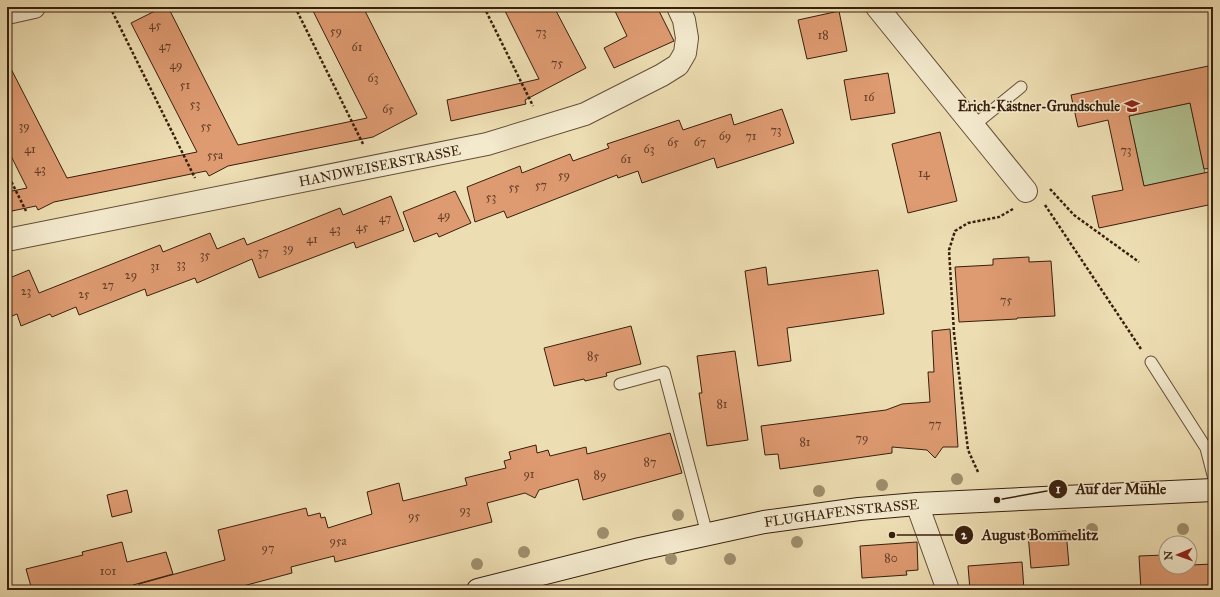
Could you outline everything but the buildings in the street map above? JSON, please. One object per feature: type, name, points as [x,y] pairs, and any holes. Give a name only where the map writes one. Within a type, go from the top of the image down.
[{"type":"street","points":[[7,13],[34,7]]},
{"type":"street","name":"HANDWEISERSTRASSE","points":[[7,240],[373,165],[487,144],[544,128],[585,114],[615,100],[678,65],[685,53],[688,38],[684,20],[678,7]]},
{"type":"street","points":[[877,7],[1030,195]]},
{"type":"street","name":"FLUGHAFENSTRASSE","points":[[478,590],[707,534],[772,521],[917,504],[1213,490]]},
{"type":"street","points":[[917,504],[948,590]]},
{"type":"lane","points":[[973,126],[1021,86]]},
{"type":"lane","points":[[1150,362],[1206,448],[1213,475]]},
{"type":"lane","points":[[620,384],[664,372],[707,534]]},
{"type":"path","points":[[110,7],[205,200]]},
{"type":"path","points":[[295,7],[373,165]]},
{"type":"path","points":[[484,7],[544,128]]},
{"type":"path","points":[[7,173],[37,233]]},
{"type":"path","points":[[1030,195],[1074,215],[1139,262]]},
{"type":"path","points":[[978,472],[968,450],[954,333],[949,250],[955,231],[968,224],[999,218],[1030,195],[1039,197],[1150,362]]},
{"type":"green space","points":[[1190,103],[1205,173],[1144,186],[1129,116]]},
{"type":"place","name":"Erich-Kästner-Grundschule","points":[[1132,106]]},
{"type":"place","name":"Auf der Mühle","points":[[997,500]]},
{"type":"place","name":"August Bommelitz","points":[[892,535]]}]
